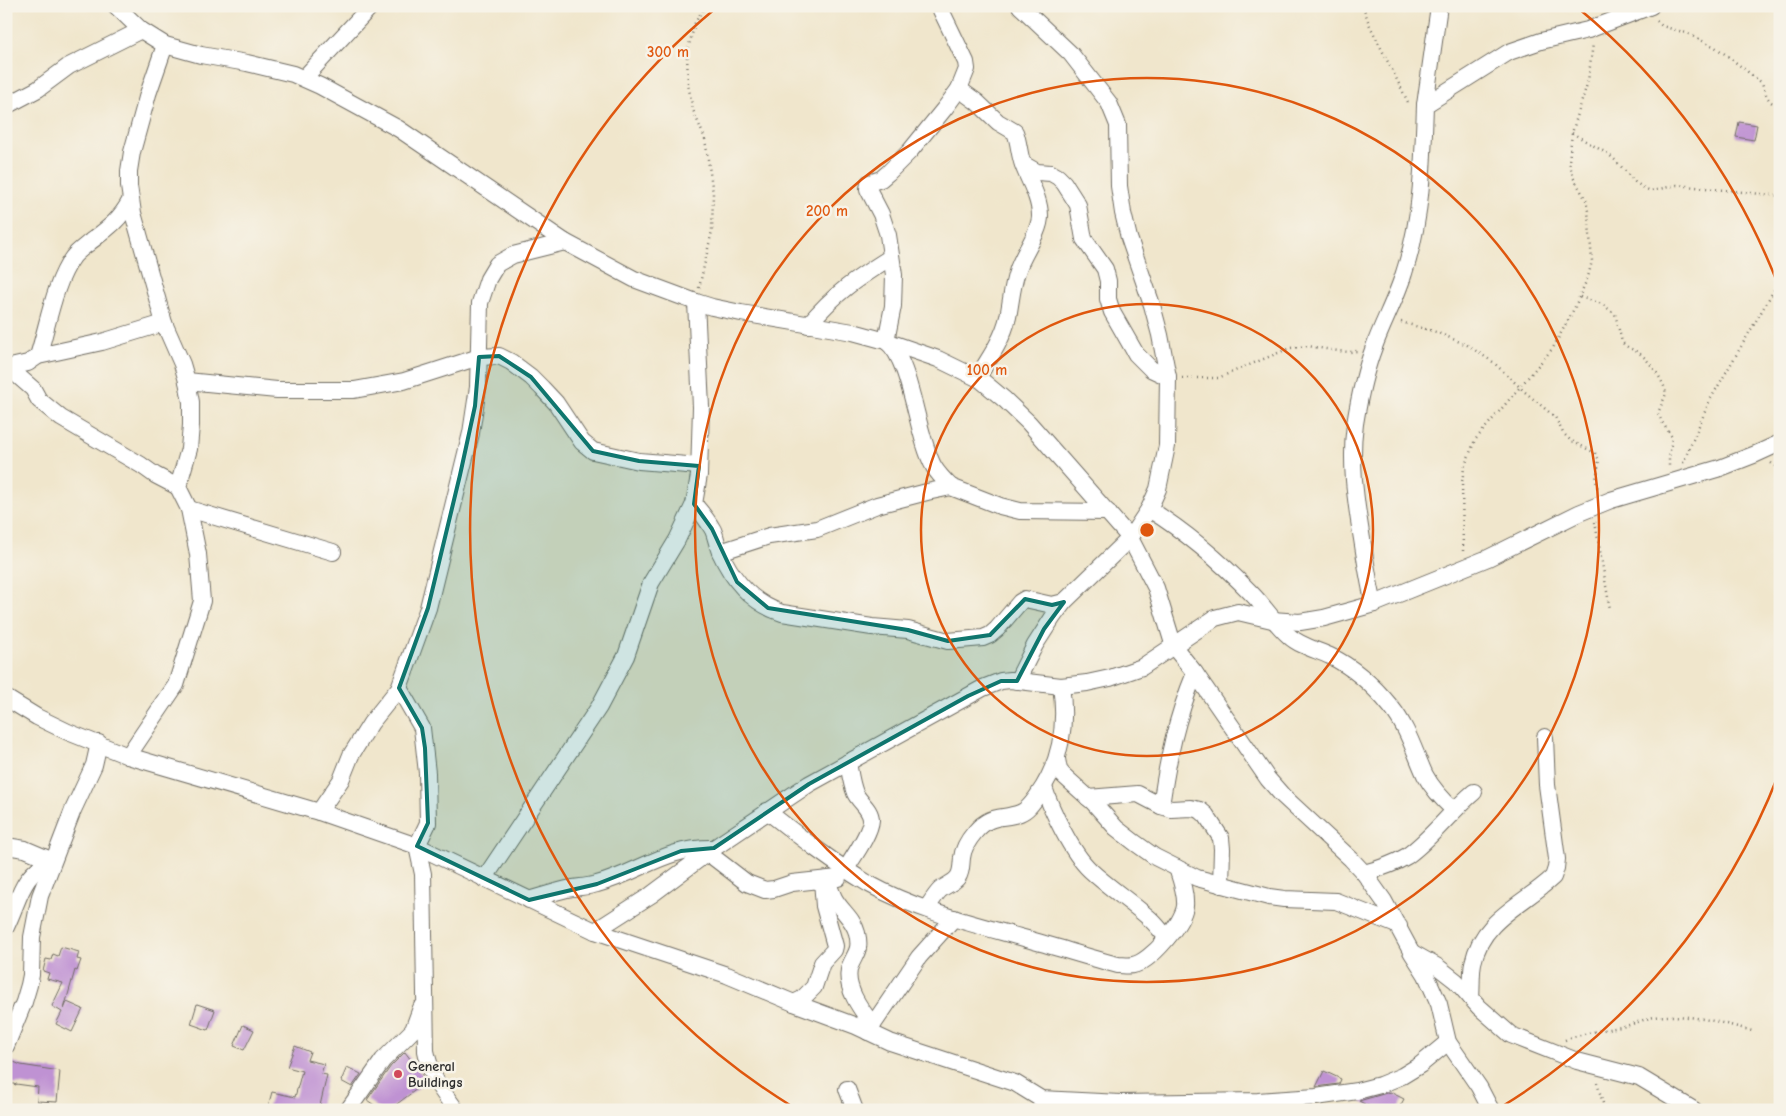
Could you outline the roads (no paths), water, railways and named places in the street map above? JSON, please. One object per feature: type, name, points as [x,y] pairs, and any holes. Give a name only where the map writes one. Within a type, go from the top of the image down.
[{"type":"street","points":[[116,6],[141,30],[165,45],[304,78],[399,129],[564,242],[634,279],[696,302],[740,313],[853,332],[886,341],[938,359],[977,378],[1005,400],[1130,538],[1156,588],[1174,647],[1195,673],[1268,779],[1282,795],[1364,873],[1384,901],[1426,975],[1439,1004],[1448,1042],[1491,1110]]},
{"type":"street","points":[[304,78],[371,6]]},
{"type":"street","points":[[886,341],[894,296],[894,275],[888,235],[868,186],[870,183],[886,176],[910,150],[959,88],[967,66],[939,6]]},
{"type":"street","points":[[1017,681],[1044,629],[1064,602],[1130,538],[1149,509],[1158,489],[1166,446],[1168,377],[1152,305],[1129,238],[1123,213],[1119,186],[1118,125],[1109,103],[1063,45],[1020,6]]},
{"type":"street","points":[[1374,604],[1366,571],[1356,503],[1353,467],[1355,426],[1362,390],[1374,347],[1404,274],[1419,204],[1422,172],[1417,105],[1439,6]]},
{"type":"street","points":[[1417,105],[1509,52],[1541,41],[1596,27],[1650,7]]},
{"type":"street","points":[[6,106],[32,93],[69,66],[141,30]]},
{"type":"street","points":[[165,45],[148,94],[132,152],[129,171],[130,201],[164,323],[176,347],[187,381],[191,402],[192,425],[189,449],[178,486]]},
{"type":"street","points":[[959,88],[998,122],[1014,131],[1023,164],[1038,204],[1040,221],[1016,272],[1004,328],[977,378]]},
{"type":"street","points":[[1023,164],[1037,172],[1051,173],[1064,183],[1078,205],[1084,239],[1105,269],[1108,281],[1108,299],[1112,312],[1136,354],[1151,369],[1168,377]]},
{"type":"street","points":[[38,356],[48,327],[54,300],[69,263],[80,250],[122,216],[130,201]]},
{"type":"street","points":[[318,812],[341,780],[351,755],[371,723],[400,688],[428,608],[475,406],[479,358],[480,303],[492,270],[497,264],[513,255],[564,242]]},
{"type":"street","points":[[808,325],[824,305],[838,293],[891,257]]},
{"type":"street","points":[[484,879],[599,707],[626,656],[652,583],[677,540],[694,504],[699,466],[701,407],[696,302]]},
{"type":"street","points":[[8,368],[28,363],[38,356],[102,342],[164,323]]},
{"type":"street","points":[[886,341],[894,347],[904,372],[930,458],[938,473],[951,488]]},
{"type":"street","points":[[187,381],[277,390],[354,390],[404,381],[479,358],[499,356],[531,377],[556,403],[582,442],[593,451],[640,461],[699,466]]},
{"type":"street","points":[[8,368],[33,389],[39,400],[61,418],[141,465],[155,476],[178,486],[189,508],[198,554],[202,601],[176,685],[128,756]]},
{"type":"street","points":[[595,930],[651,895],[767,811],[815,781],[984,688],[1001,681],[1061,686],[1110,678],[1142,667],[1215,618],[1225,614],[1238,612],[1272,620],[1300,622],[1324,618],[1374,604],[1488,558],[1598,505],[1675,480],[1720,468],[1780,443]]},
{"type":"street","points":[[720,552],[769,536],[817,529],[877,505],[951,488],[1000,506],[1020,511],[1108,512]]},
{"type":"street","points":[[694,504],[712,529],[720,552],[737,582],[746,593],[768,608],[782,613],[872,627],[908,630],[940,640],[972,639],[990,635],[1025,599],[1046,604],[1064,602]]},
{"type":"street","points":[[189,508],[333,552]]},
{"type":"street","points":[[1149,509],[1188,535],[1251,592],[1272,620],[1291,638],[1341,661],[1361,674],[1400,719],[1426,775],[1436,791],[1454,810]]},
{"type":"street","points":[[1160,806],[1171,745],[1185,696],[1195,673]]},
{"type":"street","points":[[927,908],[940,890],[954,882],[959,876],[964,849],[976,831],[986,822],[996,817],[1020,813],[1029,807],[1044,787],[1057,759],[1064,722],[1061,686]]},
{"type":"street","points":[[400,688],[422,728],[425,748],[428,823],[417,846],[424,874],[426,1051],[430,1070],[436,1083],[456,1110]]},
{"type":"street","points":[[6,698],[68,732],[128,756],[318,812],[417,846],[595,930],[727,975],[794,1003],[870,1028],[890,1042],[1015,1083],[1041,1099],[1110,1103],[1258,1101],[1357,1092],[1402,1076],[1420,1065],[1448,1042]]},
{"type":"street","points":[[1471,998],[1473,966],[1480,942],[1489,929],[1503,915],[1553,877],[1556,868],[1557,859],[1547,785],[1546,737]]},
{"type":"street","points":[[6,1046],[29,985],[32,937],[40,896],[52,859],[94,765],[99,743]]},
{"type":"street","points":[[1057,759],[1063,775],[1116,828],[1155,857],[1197,878],[1284,899],[1336,902],[1398,926]]},
{"type":"street","points":[[848,762],[852,786],[858,799],[869,812],[870,822],[851,872]]},
{"type":"street","points":[[1044,787],[1048,802],[1079,858],[1090,870],[1150,919],[1167,938]]},
{"type":"street","points":[[1364,873],[1391,864],[1406,856],[1422,844],[1474,792]]},
{"type":"street","points":[[1088,798],[1138,794],[1160,806],[1171,809],[1190,808],[1200,810],[1206,815],[1220,838],[1222,849],[1221,885]]},
{"type":"street","points":[[767,811],[812,846],[851,872],[887,892],[954,918],[1118,965],[1135,965],[1146,959],[1167,938],[1181,920],[1185,906],[1184,893],[1177,868]]},
{"type":"street","points":[[6,846],[25,849],[52,859]]},
{"type":"street","points":[[529,900],[567,889],[597,884],[660,857],[697,848],[711,850],[747,883],[765,890],[792,883],[825,880],[851,872]]},
{"type":"street","points":[[6,927],[21,891],[31,874],[52,859]]},
{"type":"street","points":[[794,1003],[802,999],[814,987],[822,963],[834,950],[835,946],[824,906],[825,880]]},
{"type":"street","points":[[825,880],[857,931],[858,952],[849,970],[849,983],[870,1028]]},
{"type":"street","points":[[870,1028],[919,957],[954,918]]},
{"type":"street","points":[[1412,953],[1445,972],[1456,981],[1471,998],[1511,1035],[1591,1065],[1639,1077],[1694,1110]]},
{"type":"street","points":[[348,1110],[383,1060],[413,1030],[424,999]]},
{"type":"street","points":[[847,1089],[855,1110]]},
{"type":"place","name":"General Buildings","points":[[398,1074]]}]
